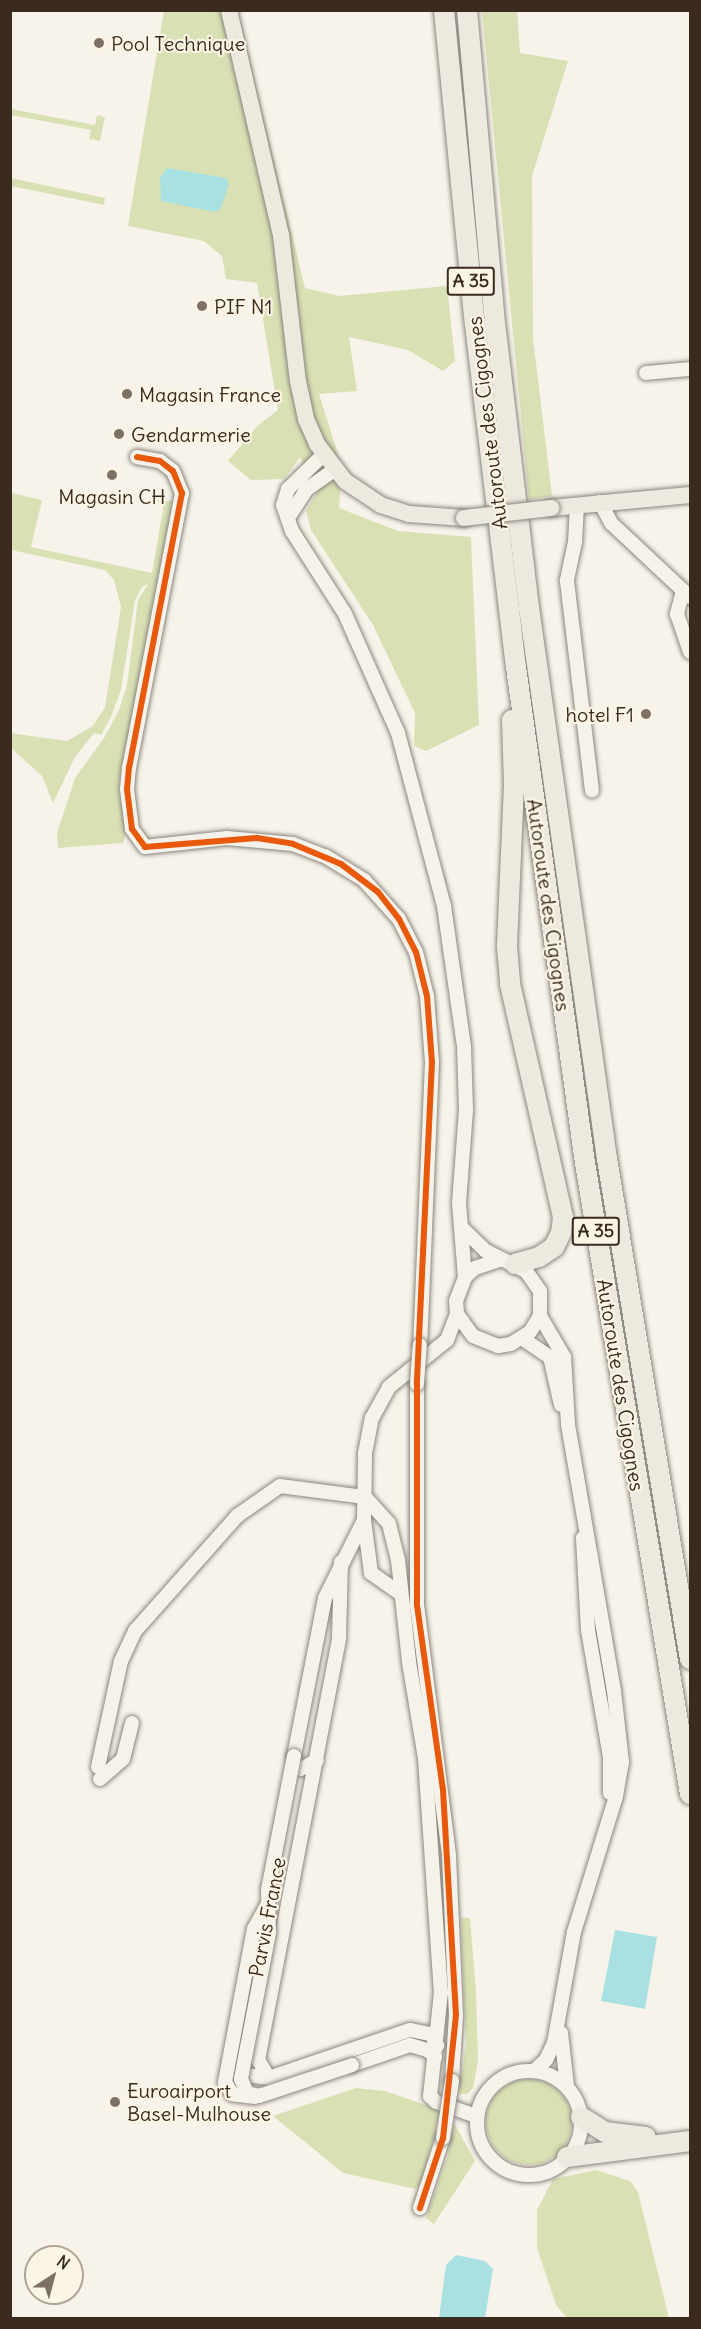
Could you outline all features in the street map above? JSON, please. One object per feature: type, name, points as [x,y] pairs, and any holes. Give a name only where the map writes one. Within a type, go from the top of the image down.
[{"type":"highway","name":"Autoroute des Cigognes","points":[[444,10],[475,324],[516,667],[585,1163],[690,1794]]},
{"type":"highway","name":"Autoroute des Cigognes","points":[[467,10],[495,323],[529,608],[607,1159],[690,1659]]},
{"type":"highway","points":[[507,1262],[539,1257],[554,1247],[561,1233],[563,1218],[510,984],[507,947],[514,785],[512,714],[516,667]]},
{"type":"highway","points":[[581,2117],[616,2135],[690,2136]]},
{"type":"highway","points":[[567,2157],[690,2136]]},
{"type":"main road","points":[[229,10],[281,235],[306,419],[323,455],[334,470],[381,506],[409,514],[464,518],[600,502],[690,495]]},
{"type":"street","points":[[646,373],[690,369]]},
{"type":"street","points":[[323,455],[288,489],[283,505],[310,562],[345,614],[398,733],[444,906],[464,1046],[466,1110],[459,1203],[463,1229],[465,1277]]},
{"type":"street","points":[[137,457],[160,461],[173,471],[182,493],[129,767],[127,789],[132,829],[145,847],[257,838],[293,844],[341,864],[364,880],[399,919],[416,952],[427,996],[432,1062],[417,1384],[417,1605],[449,1856],[456,2015],[452,2081],[443,2138],[420,2208]]},
{"type":"street","points":[[288,518],[307,489],[334,470]]},
{"type":"street","points":[[600,502],[611,523],[687,594],[678,614],[690,652]]},
{"type":"street","points":[[577,506],[575,542],[567,581],[592,791]]},
{"type":"street","points":[[463,1229],[535,1280],[540,1291],[540,1316],[564,1357],[568,1424]]},
{"type":"street","points":[[436,2051],[411,2045],[259,2096],[247,2093],[242,2079],[269,1933],[268,1903],[325,1598],[364,1520],[365,1452],[378,1403],[403,1374],[432,1356],[447,1340],[457,1314],[459,1288],[465,1277],[475,1268],[507,1262]]},
{"type":"street","points":[[457,1314],[473,1336],[485,1343],[498,1346],[523,1339],[540,1316]]},
{"type":"street","points":[[523,1339],[550,1357],[568,1424],[614,1691],[622,1762],[620,1783],[574,1932],[561,2015],[551,2052],[534,2071]]},
{"type":"street","points":[[132,1723],[123,1759],[99,1773],[121,1661],[135,1630],[237,1516],[280,1486],[365,1497],[389,1524],[398,1560],[425,1759],[441,1992],[430,2096],[436,2102],[476,2116]]},
{"type":"street","points":[[583,1512],[583,1568],[595,1672],[611,1773],[606,1824]]},
{"type":"street","points":[[364,1520],[369,1529],[371,1573],[401,1594]]},
{"type":"street","name":"Parvis France","points":[[269,2078],[258,2060],[339,1638],[342,1562]]},
{"type":"street","points":[[595,1672],[614,1691]]},
{"type":"street","points":[[301,1769],[317,1760]]},
{"type":"street","points":[[561,2015],[567,2086],[576,2100],[581,2117],[578,2139],[560,2165],[535,2175],[507,2171],[482,2149],[476,2116],[497,2082],[506,2075],[534,2071],[567,2086]]},
{"type":"street","points":[[247,2075],[269,2078],[411,2030],[431,2034],[436,2051]]},
{"type":"green space","points":[[164,11],[238,11],[305,288],[339,296],[447,286],[455,361],[443,371],[408,350],[349,337],[357,391],[319,394],[342,467],[339,508],[398,531],[471,537],[479,725],[426,751],[414,746],[415,713],[373,625],[311,530],[306,511],[318,491],[300,457],[284,479],[251,480],[228,461],[257,426],[278,410],[257,283],[226,279],[222,256],[204,241],[128,226]]},
{"type":"green space","points":[[482,11],[517,11],[520,53],[568,61],[532,176],[533,338],[552,496],[529,500]]},
{"type":"green space","points":[[11,109],[95,125],[97,115],[105,117],[100,141],[89,139],[91,130],[11,115]]},
{"type":"green space","points":[[11,178],[105,198],[104,205],[11,186]]},
{"type":"green space","points":[[11,493],[42,500],[31,547],[152,573],[164,504],[155,500],[173,501],[118,788],[127,830],[123,843],[58,848],[57,833],[75,778],[104,738],[119,710],[127,685],[138,600],[148,584],[142,587],[135,600],[121,690],[111,717],[101,735],[94,733],[75,757],[53,803],[42,776],[11,748],[10,733],[67,741],[93,726],[105,707],[121,607],[114,580],[105,570],[11,550]]},
{"type":"green space","points":[[461,1918],[470,1918],[476,1991],[478,2061],[473,2088],[467,2094],[459,2094],[466,2043]]},
{"type":"green space","points":[[521,2079],[537,2079],[560,2091],[569,2105],[572,2122],[569,2139],[560,2153],[537,2165],[521,2165],[505,2158],[493,2146],[486,2130],[486,2114],[493,2098],[505,2086]]},
{"type":"green space","points":[[356,2088],[385,2091],[440,2110],[422,2185],[415,2189],[343,2173],[273,2116]]},
{"type":"green space","points":[[454,2123],[475,2161],[434,2224],[426,2218],[448,2156]]},
{"type":"green space","points":[[596,2170],[630,2181],[638,2192],[669,2318],[567,2318],[556,2305],[537,2248],[537,2210],[553,2179]]},
{"type":"water","points":[[167,168],[226,178],[229,184],[221,208],[215,212],[161,201],[160,178]]},
{"type":"water","points":[[615,1930],[657,1937],[645,2009],[601,2001]]},
{"type":"water","points":[[456,2255],[485,2261],[493,2269],[485,2318],[439,2318],[446,2265]]},
{"type":"cycle path","points":[[137,457],[160,461],[173,471],[182,493],[129,767],[127,789],[132,829],[145,847],[257,838],[293,844],[341,864],[378,892],[399,919],[416,952],[427,996],[432,1062],[417,1384],[417,1605],[443,1790],[456,2015],[443,2138],[420,2208]]},
{"type":"place","name":"Pool Technique","points":[[99,43]]},
{"type":"place","name":"PIF N1","points":[[202,306]]},
{"type":"place","name":"Magasin France","points":[[127,394]]},
{"type":"place","name":"Gendarmerie","points":[[119,434]]},
{"type":"place","name":"Magasin CH","points":[[112,475]]},
{"type":"place","name":"hotel F1","points":[[646,714]]},
{"type":"place","name":"Euroairport Basel-Mulhouse","points":[[115,2102]]}]
